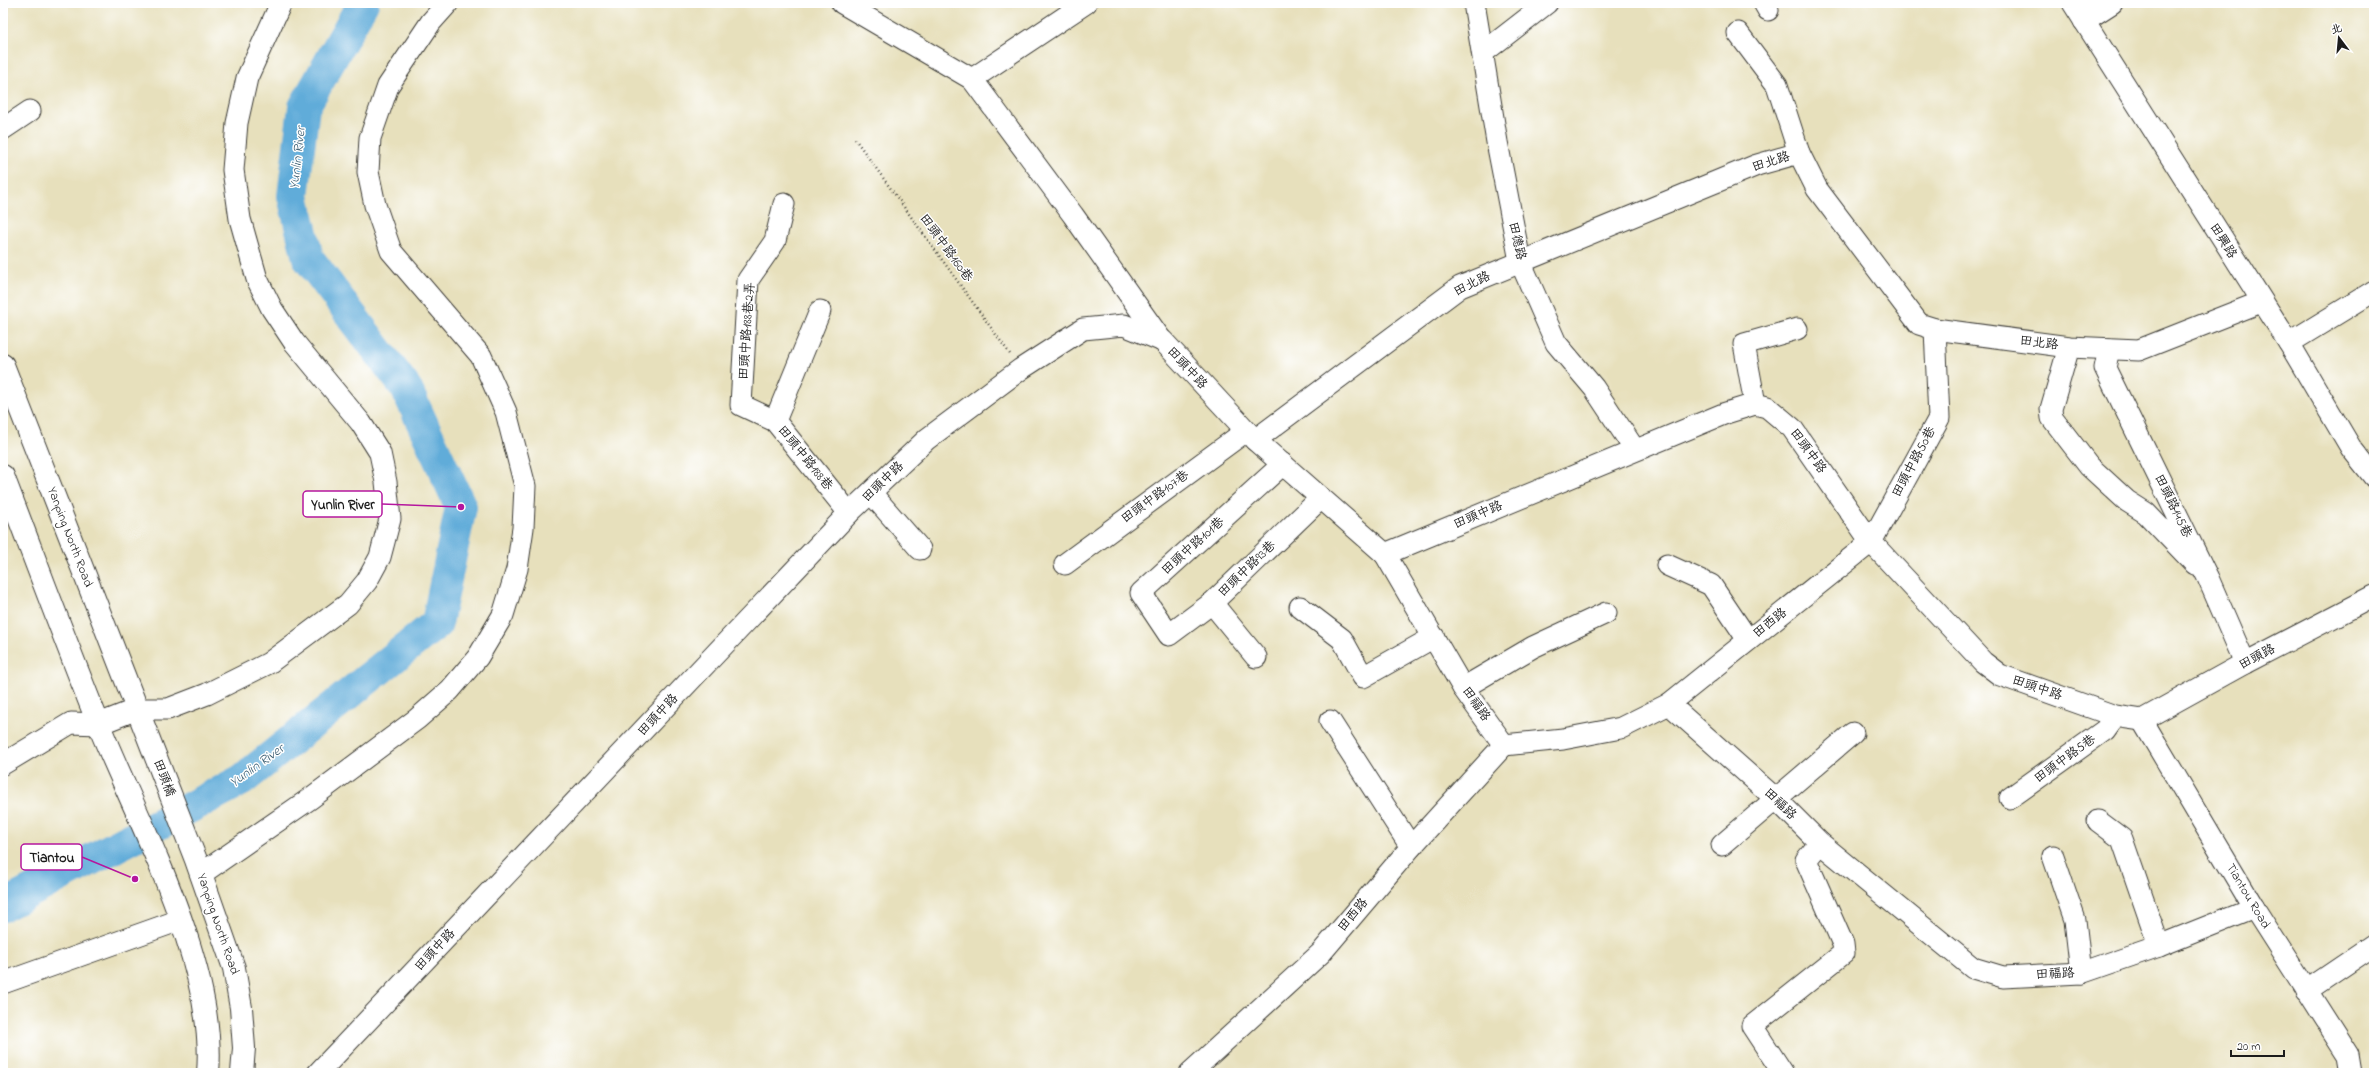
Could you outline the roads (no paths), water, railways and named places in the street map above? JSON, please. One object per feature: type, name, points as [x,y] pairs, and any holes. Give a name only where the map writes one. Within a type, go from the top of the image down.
[{"type":"main road","name":"Yanping North Road","points":[[3,365],[137,710]]},
{"type":"main road","points":[[3,476],[101,729],[180,920],[204,1001],[209,1039],[208,1073]]},
{"type":"main road","name":"田頭橋","points":[[137,710],[191,848]]},
{"type":"main road","name":"Yanping North Road","points":[[191,848],[234,968],[242,1008],[244,1048],[242,1073]]},
{"type":"street","points":[[3,764],[71,723],[101,729],[137,710],[168,709],[207,694],[269,663],[348,604],[367,581],[380,557],[390,519],[386,482],[380,454],[361,423],[294,342],[272,309],[257,279],[240,219],[233,170],[236,123],[247,78],[280,3]]},
{"type":"street","points":[[201,874],[311,798],[417,719],[450,690],[478,657],[503,615],[517,569],[523,528],[525,486],[506,412],[480,356],[392,251],[375,205],[368,172],[370,138],[388,86],[431,22],[448,3]]},
{"type":"street","points":[[842,3],[972,79],[1073,215],[1163,341]]},
{"type":"street","points":[[972,79],[1086,3]]},
{"type":"street","name":"田德路","points":[[1474,3],[1484,52],[1497,142],[1520,261],[1556,343],[1594,388],[1635,450]]},
{"type":"street","points":[[1484,52],[1547,3]]},
{"type":"street","name":"田興路","points":[[2073,3],[2261,302],[2289,343],[2351,448],[2374,477]]},
{"type":"street","points":[[2084,21],[2112,3]]},
{"type":"street","points":[[1738,33],[1777,85],[1799,153]]},
{"type":"street","points":[[3,129],[30,111]]},
{"type":"street","name":"田北路","points":[[1250,435],[1460,287],[1520,261],[1757,165],[1799,153],[1817,189],[1919,324],[1935,330],[2068,347],[2139,350],[2261,302]]},
{"type":"street","name":"田頭中路188巷2弄","points":[[775,422],[741,405],[748,280],[775,241],[784,204]]},
{"type":"street","points":[[2289,343],[2374,291]]},
{"type":"street","name":"田頭中路188巷","points":[[820,311],[775,422],[849,513]]},
{"type":"street","name":"田頭中路","points":[[318,1073],[849,513],[871,494],[927,438],[1021,369],[1083,330],[1124,325],[1163,341],[1250,435],[1385,554],[1726,413],[1755,404],[1767,407],[1792,428],[1871,542],[1983,662],[2000,675],[2115,716],[2142,720]]},
{"type":"street","points":[[1755,404],[1744,344],[1797,329]]},
{"type":"street","name":"田頭中路50巷","points":[[1871,542],[1938,418],[1935,330]]},
{"type":"street","points":[[2068,347],[2051,409],[2052,418],[2088,466],[2127,501],[2146,513],[2208,578]]},
{"type":"street","name":"田頭路145巷","points":[[2109,349],[2105,368],[2208,578],[2245,663]]},
{"type":"street","name":"田頭中路107巷","points":[[1064,564],[1250,435]]},
{"type":"street","name":"田頭中路101巷","points":[[1169,635],[1141,593],[1283,464]]},
{"type":"street","points":[[871,494],[920,549]]},
{"type":"street","name":"田頭中路93巷","points":[[1169,635],[1212,603],[1321,498]]},
{"type":"street","name":"田西路","points":[[1669,704],[1871,542]]},
{"type":"street","name":"田福路","points":[[1385,554],[1464,688],[1504,745]]},
{"type":"street","points":[[1667,565],[1711,585],[1748,640]]},
{"type":"street","name":"田頭路","points":[[2142,720],[2245,663],[2374,596]]},
{"type":"street","points":[[1212,603],[1256,657]]},
{"type":"street","points":[[1300,607],[1342,639],[1363,677],[1434,637]]},
{"type":"street","points":[[1464,688],[1533,647],[1606,613]]},
{"type":"street","points":[[1504,745],[1563,739],[1622,728],[1669,704]]},
{"type":"street","name":"田福路","points":[[1669,704],[1776,799],[1820,843],[1973,968],[2003,977],[2081,973],[2159,946],[2254,908]]},
{"type":"street","name":"田頭中路5巷","points":[[2010,798],[2105,730],[2115,716]]},
{"type":"street","name":"Tiantou Road","points":[[2142,720],[2254,908],[2348,1055],[2351,1073]]},
{"type":"street","points":[[1330,721],[1411,847]]},
{"type":"street","points":[[1722,846],[1853,733]]},
{"type":"street","name":"田西路","points":[[1190,1073],[1322,953],[1411,847],[1504,745]]},
{"type":"street","points":[[2098,821],[2122,839],[2159,946]]},
{"type":"street","points":[[1783,1073],[1752,1026],[1844,953],[1843,944],[1806,860],[1820,843]]},
{"type":"street","points":[[2053,856],[2075,920],[2081,973]]},
{"type":"street","points":[[3,983],[180,920]]},
{"type":"street","points":[[2306,991],[2374,945]]},
{"type":"waterway","name":"Yunlin River","points":[[3,906],[242,780],[437,623],[461,507],[406,388],[308,258],[293,196],[304,107],[363,3]]},
{"type":"place","name":"Yunlin River","points":[[461,507]]},
{"type":"place","name":"Tiantou","points":[[135,879]]}]
